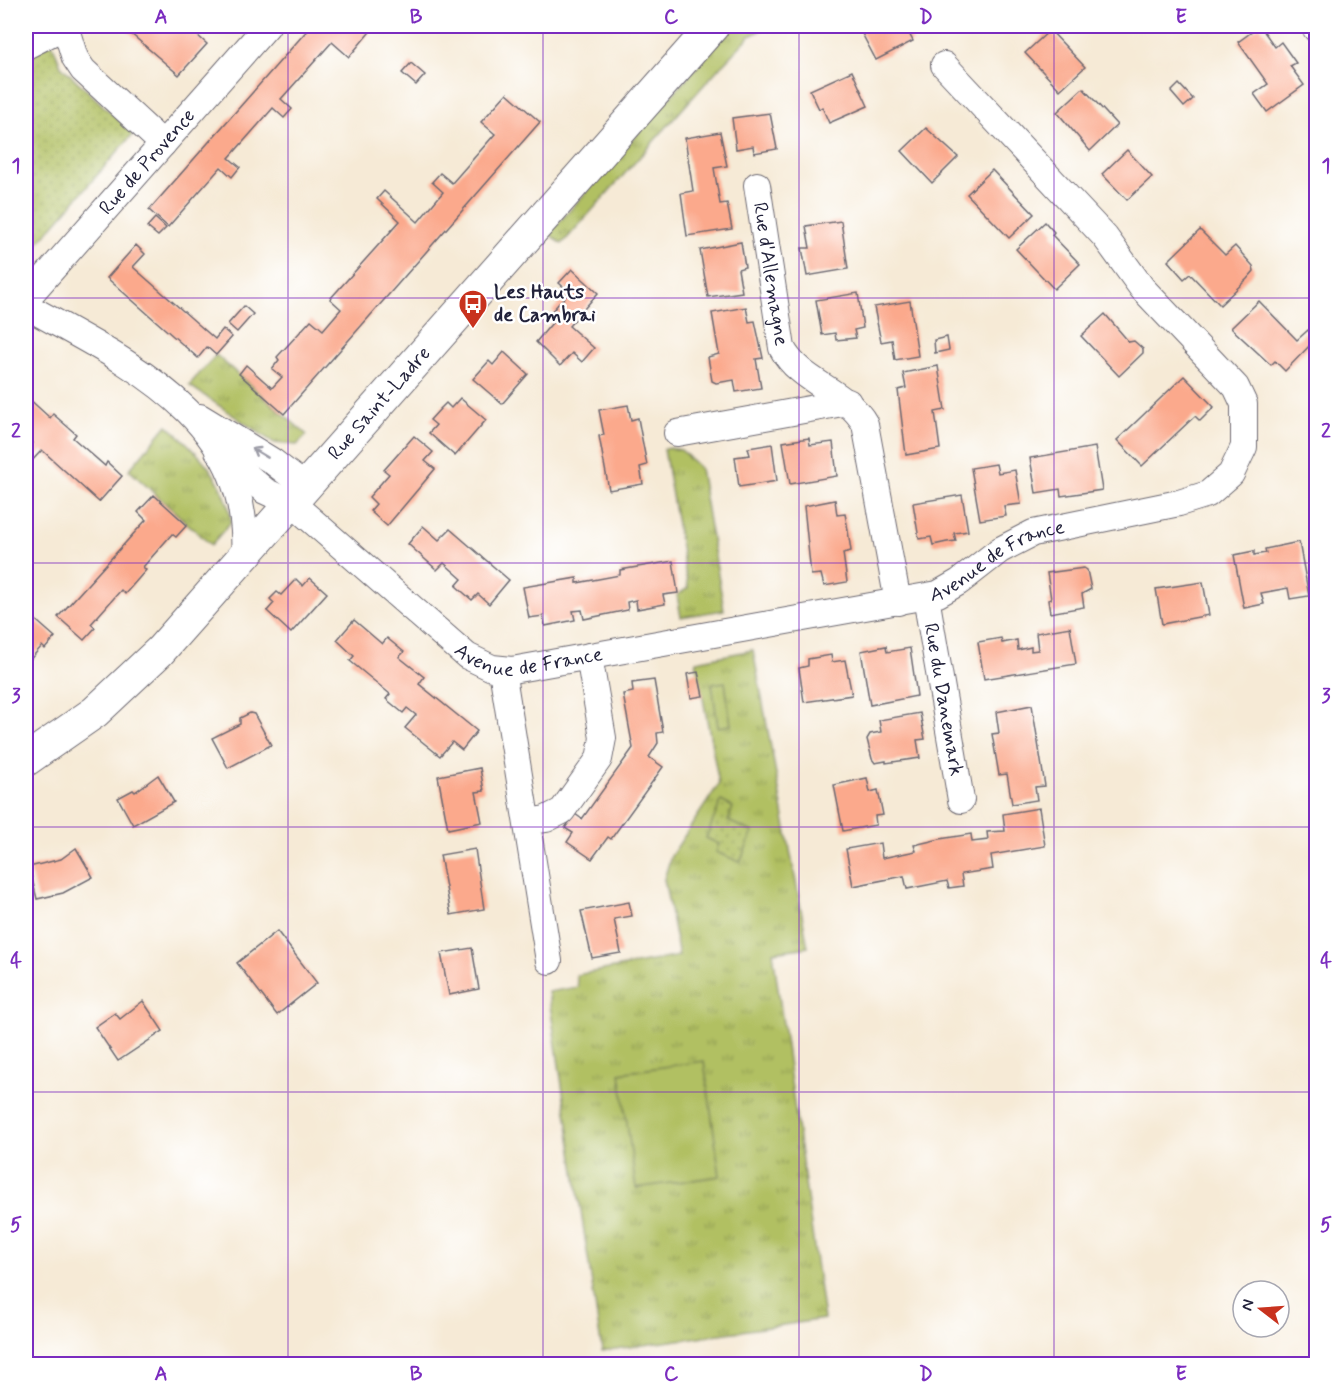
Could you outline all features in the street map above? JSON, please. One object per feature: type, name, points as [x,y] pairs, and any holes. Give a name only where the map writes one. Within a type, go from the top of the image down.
[{"type":"street","points":[[26,46],[65,26],[75,58],[83,70],[163,144]]},
{"type":"street","name":"Rue de Provence","points":[[26,298],[267,26]]},
{"type":"street","name":"Rue Saint-Ladre","points":[[26,760],[75,727],[116,694],[160,651],[300,496],[713,26]]},
{"type":"street","points":[[1314,26],[1317,29]]},
{"type":"street","name":"Avenue de France","points":[[300,496],[467,656],[502,670],[926,597],[948,589],[1000,550],[1033,533],[1179,503],[1208,494],[1231,474],[1239,462],[1246,434],[1244,404],[1236,387],[1142,288],[1105,237],[944,65]]},
{"type":"street","name":"Rue d'Allemagne","points":[[757,185],[782,348],[800,370],[848,402],[865,424],[898,602]]},
{"type":"street","points":[[26,306],[134,367],[187,409],[272,461],[300,496]]},
{"type":"street","points":[[677,433],[848,402]]},
{"type":"street","points":[[187,409],[218,451],[234,482],[243,508],[244,559]]},
{"type":"street","points":[[218,451],[265,491],[300,496]]},
{"type":"street","name":"Rue du Danemark","points":[[926,597],[960,800]]},
{"type":"street","points":[[527,822],[546,819],[562,811],[599,759],[603,738],[589,656]]},
{"type":"street","points":[[502,670],[549,961]]},
{"type":"green space","points":[[733,26],[768,26],[750,36],[720,67],[562,244],[549,234]]},
{"type":"green space","points":[[52,43],[61,66],[133,134],[26,257],[26,54]]},
{"type":"green space","points":[[216,355],[307,435],[297,445],[274,443],[189,385]]},
{"type":"green space","points":[[167,425],[209,467],[224,493],[231,522],[211,545],[129,470]]},
{"type":"green space","points":[[664,449],[681,450],[700,468],[724,610],[681,617],[677,595],[688,588]]},
{"type":"green space","points":[[753,650],[808,947],[773,952],[824,1319],[602,1351],[548,992],[578,987],[576,975],[679,956],[664,879],[671,856],[719,784],[696,661]]},
{"type":"green space","points":[[725,682],[731,725],[718,727],[712,684]]},
{"type":"green space","points":[[721,801],[733,807],[728,821],[753,832],[740,862],[716,852],[719,844],[706,838]]},
{"type":"green space","points":[[704,1061],[720,1176],[636,1188],[620,1073]]},
{"type":"building","points":[[122,26],[187,26],[207,44],[179,75]]},
{"type":"building","points":[[311,26],[374,27],[349,57],[332,42],[281,99],[292,109],[284,118],[273,108],[229,158],[240,167],[232,177],[221,167],[168,227],[149,210]]},
{"type":"building","points":[[858,26],[905,26],[913,41],[876,60]]},
{"type":"building","points":[[1260,26],[1275,47],[1281,42],[1296,63],[1290,66],[1304,85],[1267,112],[1254,94],[1268,84],[1238,42]]},
{"type":"building","points":[[1050,30],[1085,67],[1060,90],[1025,53]]},
{"type":"building","points":[[411,63],[425,75],[416,85],[402,73]]},
{"type":"building","points":[[852,71],[868,106],[829,123],[822,107],[819,109],[810,90]]},
{"type":"building","points":[[1179,84],[1193,99],[1184,107],[1171,92]]},
{"type":"building","points":[[1083,88],[1117,125],[1090,151],[1057,112]]},
{"type":"building","points":[[507,93],[540,122],[284,414],[239,374],[246,365],[272,388],[282,377],[272,369],[279,360],[277,357],[311,320],[323,330],[341,309],[330,299],[400,221],[377,199],[384,191],[418,222],[443,192],[432,182],[440,173],[452,183],[495,134],[481,122]]},
{"type":"building","points":[[770,113],[777,149],[754,153],[753,146],[736,149],[732,118]]},
{"type":"building","points":[[926,128],[958,157],[932,183],[902,151]]},
{"type":"building","points":[[720,132],[727,166],[714,168],[720,204],[727,203],[732,229],[687,236],[681,193],[693,191],[685,138]]},
{"type":"building","points":[[1127,150],[1152,177],[1127,200],[1102,174]]},
{"type":"building","points":[[992,170],[1034,214],[1009,238],[967,194]]},
{"type":"building","points":[[155,218],[166,228],[158,236],[147,227]]},
{"type":"building","points":[[841,221],[848,269],[807,276],[802,248],[810,248],[806,226]]},
{"type":"building","points":[[1045,222],[1054,232],[1052,235],[1080,264],[1054,289],[1016,249]]},
{"type":"building","points":[[1200,230],[1225,255],[1235,246],[1253,266],[1254,271],[1220,305],[1190,274],[1184,279],[1168,261]]},
{"type":"building","points":[[741,242],[745,267],[738,269],[742,292],[708,297],[700,250]]},
{"type":"building","points":[[136,245],[145,254],[133,267],[215,339],[223,329],[232,337],[216,355],[207,347],[198,358],[107,278]]},
{"type":"building","points":[[572,269],[598,293],[569,326],[594,348],[582,362],[572,353],[560,366],[536,342],[558,316],[552,311],[569,292],[559,283]]},
{"type":"building","points":[[858,293],[863,328],[854,330],[856,338],[836,340],[835,333],[822,335],[816,300]]},
{"type":"building","points":[[910,301],[918,356],[895,360],[892,340],[881,342],[874,307]]},
{"type":"building","points":[[1259,301],[1297,340],[1308,330],[1316,339],[1285,371],[1275,361],[1271,365],[1231,328]]},
{"type":"building","points":[[244,306],[253,314],[237,332],[228,324]]},
{"type":"building","points":[[746,307],[749,322],[755,321],[763,358],[756,359],[761,388],[736,392],[734,380],[716,383],[712,381],[708,357],[719,354],[712,313]]},
{"type":"building","points":[[1105,314],[1129,342],[1134,341],[1143,349],[1143,353],[1119,376],[1081,336]]},
{"type":"building","points":[[947,337],[949,350],[935,353],[934,340]]},
{"type":"building","points":[[504,352],[528,374],[502,404],[473,379],[489,361],[493,365]]},
{"type":"building","points":[[938,366],[945,410],[935,412],[940,449],[906,455],[898,390],[906,388],[903,373]]},
{"type":"building","points":[[1184,376],[1214,407],[1200,421],[1195,416],[1142,466],[1117,440]]},
{"type":"building","points":[[26,396],[50,418],[53,414],[76,434],[73,438],[105,466],[107,462],[122,476],[99,502],[42,450],[28,465],[26,451],[33,443],[26,436]]},
{"type":"building","points":[[460,398],[486,420],[455,456],[429,433],[436,425],[430,420],[446,403],[451,408]]},
{"type":"building","points":[[628,405],[631,420],[638,418],[647,465],[640,467],[643,484],[609,490],[599,436],[604,435],[599,410]]},
{"type":"building","points":[[414,436],[433,452],[425,461],[435,469],[387,526],[370,511],[376,504],[369,497],[389,474],[384,470]]},
{"type":"building","points":[[809,438],[810,445],[833,442],[837,476],[790,484],[783,442]]},
{"type":"building","points":[[772,444],[777,481],[739,487],[735,457],[750,455],[748,448]]},
{"type":"building","points":[[1095,447],[1102,490],[1061,496],[1060,489],[1036,493],[1030,458]]},
{"type":"building","points":[[996,464],[998,473],[1015,470],[1021,504],[1004,506],[1006,516],[980,520],[971,468]]},
{"type":"building","points":[[154,495],[187,525],[176,537],[172,534],[143,567],[146,570],[125,594],[121,590],[91,624],[95,628],[84,640],[58,617],[146,520],[138,512]]},
{"type":"building","points":[[962,495],[968,531],[954,533],[956,541],[933,545],[931,537],[919,539],[913,503]]},
{"type":"building","points":[[835,500],[837,515],[845,514],[851,551],[843,553],[847,582],[824,586],[821,574],[811,575],[804,506]]},
{"type":"building","points":[[423,526],[439,540],[450,529],[509,580],[489,604],[478,594],[472,600],[456,586],[462,579],[444,563],[437,570],[408,544]]},
{"type":"building","points":[[1299,542],[1309,596],[1290,599],[1288,588],[1261,593],[1264,604],[1244,608],[1234,555],[1254,551],[1254,555],[1266,553],[1265,549]]},
{"type":"building","points":[[673,561],[678,593],[663,595],[665,604],[637,609],[636,600],[627,602],[628,610],[584,619],[582,610],[573,611],[575,620],[545,626],[543,616],[529,618],[523,587],[577,578],[577,583],[620,575],[620,570]]},
{"type":"building","points":[[1084,568],[1087,570],[1091,589],[1082,594],[1084,607],[1050,613],[1048,600],[1051,599],[1047,573]]},
{"type":"building","points":[[310,578],[327,593],[291,633],[267,611],[274,603],[270,599],[277,592],[281,595],[296,579],[303,586]]},
{"type":"building","points":[[1203,582],[1209,615],[1162,624],[1156,589]]},
{"type":"building","points":[[30,615],[55,637],[45,649],[42,646],[26,664],[26,619]]},
{"type":"building","points":[[354,620],[382,644],[387,638],[404,652],[399,657],[424,677],[419,684],[477,731],[462,750],[452,742],[440,756],[405,728],[416,715],[407,708],[403,713],[386,699],[390,694],[350,661],[354,656],[337,640]]},
{"type":"building","points":[[1070,627],[1076,664],[984,679],[978,642],[1001,638],[1002,643],[1017,640],[1018,650],[1031,647],[1031,651],[1038,650],[1036,633]]},
{"type":"building","points":[[886,646],[887,652],[910,648],[917,696],[870,705],[861,651]]},
{"type":"building","points":[[831,655],[832,662],[845,660],[852,695],[804,702],[799,668],[808,666],[808,659]]},
{"type":"building","points":[[698,672],[703,696],[691,698],[687,674]]},
{"type":"building","points":[[654,680],[663,732],[657,733],[658,743],[649,757],[663,767],[611,839],[608,837],[592,859],[567,842],[573,833],[565,828],[575,814],[582,819],[633,748],[623,694],[633,692],[632,683]]},
{"type":"building","points":[[1032,705],[1045,786],[1035,787],[1037,800],[1012,804],[1007,774],[999,775],[992,734],[999,733],[996,712]]},
{"type":"building","points":[[250,713],[254,714],[271,745],[228,768],[212,738],[240,724],[240,718]]},
{"type":"building","points":[[920,713],[925,739],[917,740],[920,758],[875,763],[867,739],[870,734],[881,732],[879,720]]},
{"type":"building","points":[[480,768],[484,791],[476,792],[482,822],[448,829],[438,776]]},
{"type":"building","points":[[158,775],[174,802],[133,825],[118,798],[133,790],[135,792]]},
{"type":"building","points":[[867,778],[870,792],[878,790],[883,815],[875,816],[876,825],[843,831],[834,785]]},
{"type":"building","points":[[1039,808],[1045,846],[991,855],[993,869],[961,874],[963,886],[949,888],[947,881],[907,889],[904,876],[853,886],[846,849],[880,843],[882,858],[916,851],[914,845],[940,839],[971,834],[972,842],[988,840],[987,832],[1005,831],[1003,814]]},
{"type":"building","points":[[76,848],[93,877],[63,893],[37,899],[29,867],[61,859]]},
{"type":"building","points":[[475,849],[484,909],[451,915],[440,855]]},
{"type":"building","points":[[629,902],[632,916],[614,919],[621,953],[592,958],[581,911]]},
{"type":"building","points":[[277,931],[317,983],[277,1015],[237,963]]},
{"type":"building","points":[[472,948],[479,989],[449,995],[441,953]]},
{"type":"building","points":[[143,1001],[163,1031],[118,1061],[95,1027],[115,1013],[120,1019]]},
{"type":"place","name":"Les Hauts de Cambrai","points":[[473,330]]}]
